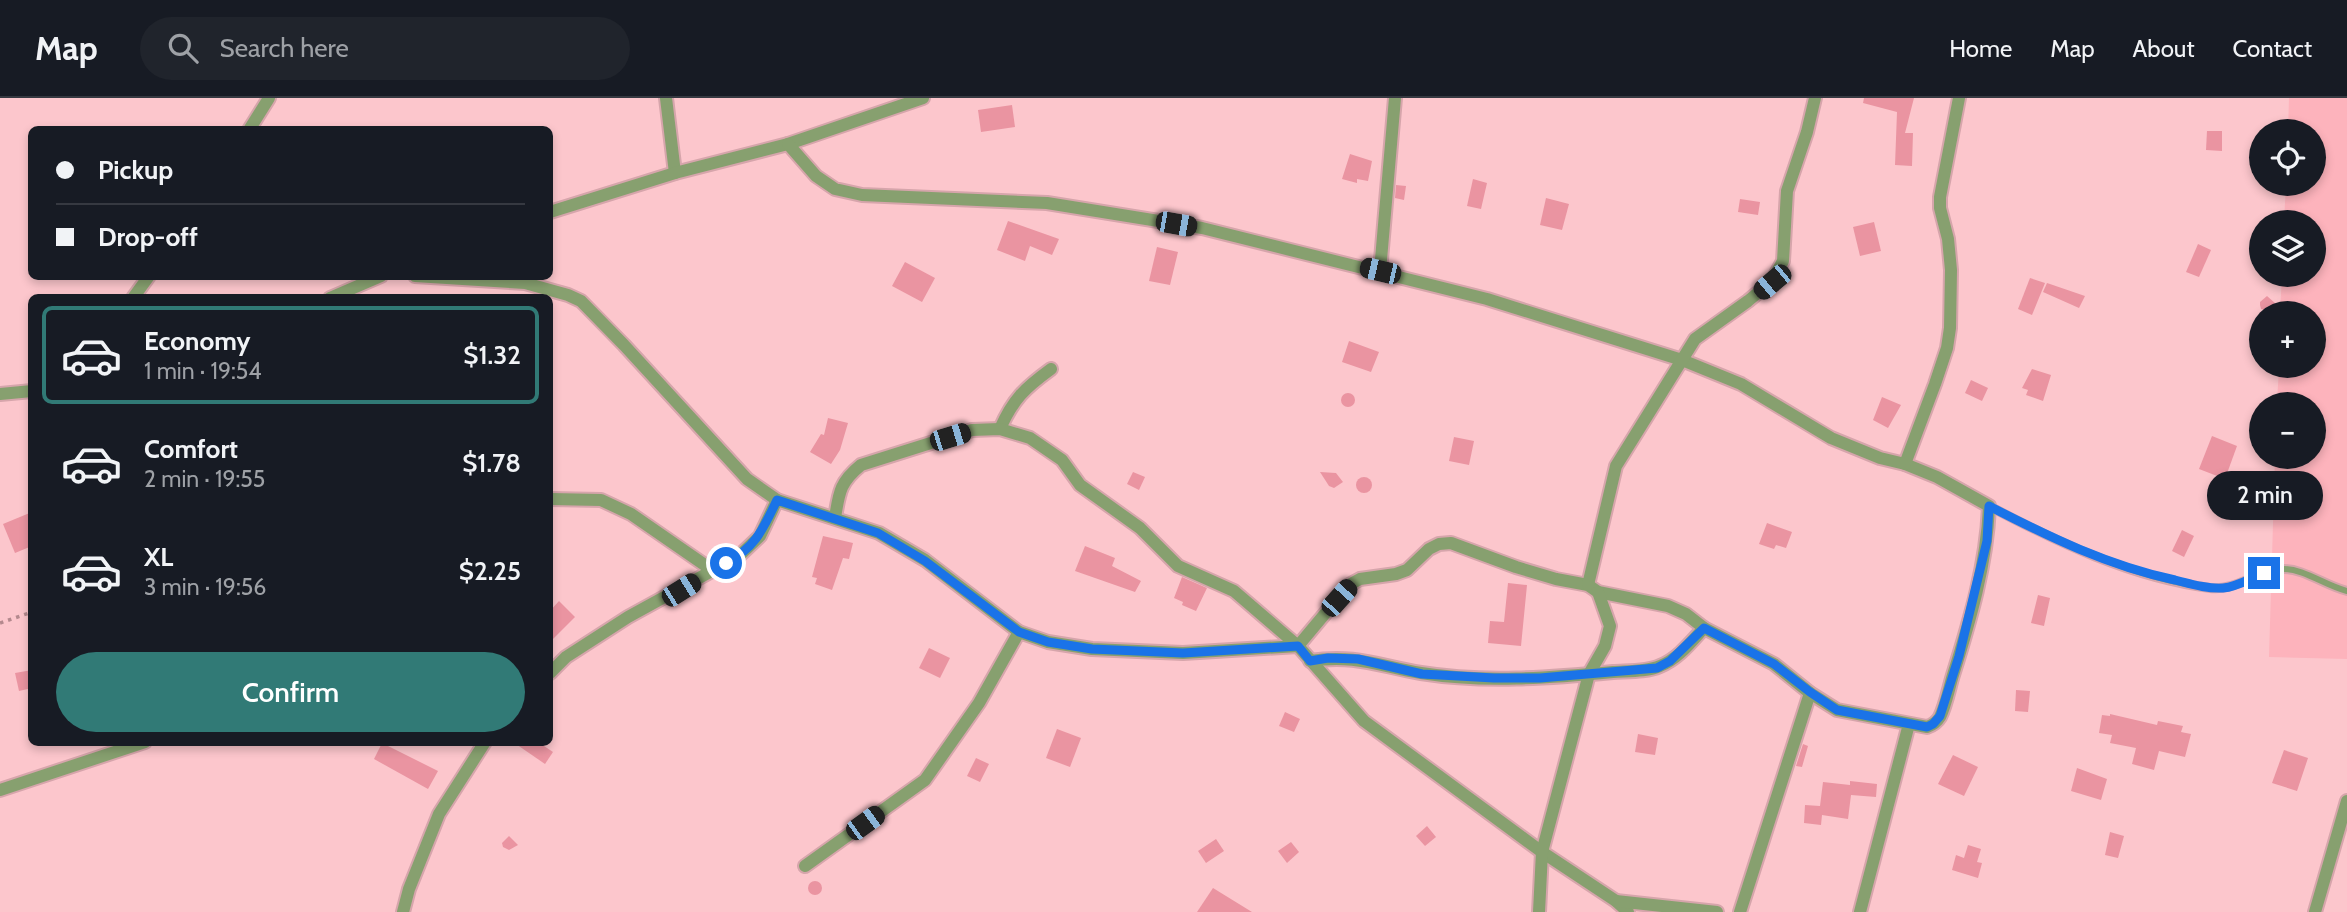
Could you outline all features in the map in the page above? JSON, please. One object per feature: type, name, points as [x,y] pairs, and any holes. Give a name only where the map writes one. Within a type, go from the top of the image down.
[{"type":"street","points":[[252,126],[269,98]]},
{"type":"street","points":[[666,98],[675,173]]},
{"type":"street","points":[[553,211],[675,173],[788,144],[923,98]]},
{"type":"street","points":[[1380,271],[1395,98]]},
{"type":"street","points":[[1539,912],[1542,852],[1589,674],[1605,646],[1610,626],[1593,588],[1616,466],[1695,339],[1772,282],[1783,261],[1787,191],[1807,132],[1815,98]]},
{"type":"street","points":[[1905,464],[1947,348],[1952,305],[1951,270],[1940,197],[1959,98]]},
{"type":"street","points":[[477,280],[524,283],[581,301],[747,479],[777,500],[878,533],[925,561],[1019,632],[1048,642],[1092,649],[1183,653],[1298,646],[1349,585],[1360,579],[1407,570],[1429,549],[1439,544],[1451,543],[1556,579],[1668,606],[1774,664],[1837,710],[1927,727],[1940,716],[1959,656],[1980,572],[1988,530],[1989,506],[1937,477],[1831,438],[1752,390],[1682,360],[1487,299],[1202,229],[1047,203],[862,195],[835,189],[816,176],[788,144]]},
{"type":"street","points":[[339,294],[372,280]]},
{"type":"street","points":[[1000,429],[1009,409],[1024,389],[1051,369]]},
{"type":"street","points":[[0,394],[28,391]]},
{"type":"street","points":[[835,518],[839,492],[847,476],[861,465],[972,430],[1000,429],[1030,438],[1062,460],[1080,485],[1140,528],[1178,566],[1234,591],[1298,646],[1364,721],[1628,912]]},
{"type":"street","points":[[553,499],[601,500],[631,514],[712,570]]},
{"type":"street","points":[[553,670],[566,657],[628,617],[739,556],[760,536],[777,500]]},
{"type":"street","points":[[1310,661],[1328,658],[1358,659],[1422,674],[1494,678],[1589,674],[1657,668],[1670,661],[1704,628]]},
{"type":"street","points":[[805,866],[925,780],[979,703],[1019,632]]},
{"type":"street","points":[[1740,912],[1810,692]]},
{"type":"street","points":[[1860,912],[1909,724]]},
{"type":"street","points":[[0,790],[134,746]]},
{"type":"street","points":[[403,912],[409,889],[439,814],[482,746]]},
{"type":"street","points":[[2315,912],[2342,846],[2347,802]]},
{"type":"street","points":[[1616,901],[1717,912]]},
{"type":"lane","points":[[1989,506],[2065,544],[2155,576],[2211,588],[2227,588],[2282,569],[2298,571],[2324,584],[2347,591]]},
{"type":"path","points":[[0,622],[28,613]]},
{"type":"shaded area","points":[[2289,98],[2347,98],[2347,659],[2269,657],[2275,469],[2326,469],[2326,392],[2278,392],[2278,378],[2326,378],[2326,301],[2281,301],[2281,287],[2326,287],[2326,210],[2285,210],[2285,196],[2326,196],[2326,119],[2288,119]]},
{"type":"building","points":[[1864,98],[1914,98],[1905,133],[1913,133],[1912,166],[1895,165],[1897,112],[1863,103]]},
{"type":"building","points":[[1012,105],[1015,127],[981,132],[978,110]]},
{"type":"building","points":[[2207,131],[2222,131],[2222,151],[2206,150]]},
{"type":"building","points":[[1350,154],[1372,161],[1368,181],[1357,179],[1357,183],[1342,179]]},
{"type":"building","points":[[1473,179],[1487,183],[1481,209],[1467,206]]},
{"type":"building","points":[[1396,185],[1406,186],[1404,200],[1395,198]]},
{"type":"building","points":[[1546,198],[1569,204],[1562,230],[1540,225]]},
{"type":"building","points":[[1740,199],[1760,202],[1758,215],[1738,212]]},
{"type":"building","points":[[1008,221],[1059,239],[1052,255],[1030,246],[1025,261],[997,250]]},
{"type":"building","points":[[1874,222],[1881,251],[1860,256],[1853,227]]},
{"type":"building","points":[[2198,244],[2211,250],[2199,277],[2186,272]]},
{"type":"building","points":[[1157,247],[1178,252],[1170,285],[1149,281]]},
{"type":"building","points":[[905,262],[935,278],[922,302],[892,286]]},
{"type":"building","points":[[2030,278],[2045,283],[2032,315],[2018,309]]},
{"type":"building","points":[[2047,283],[2085,296],[2079,308],[2043,292]]},
{"type":"building","points":[[1349,341],[1379,352],[1371,372],[1342,362]]},
{"type":"building","points":[[2032,369],[2051,375],[2043,401],[2026,395],[2028,390],[2022,388]]},
{"type":"building","points":[[1971,380],[1988,388],[1982,401],[1965,393]]},
{"type":"building","points":[[1345,393],[1351,393],[1355,400],[1351,407],[1345,407],[1341,403],[1341,397]]},
{"type":"building","points":[[1882,397],[1901,405],[1888,428],[1873,420]]},
{"type":"building","points":[[828,418],[848,423],[840,450],[831,464],[810,452],[821,434],[824,435]]},
{"type":"building","points":[[2212,436],[2237,446],[2225,479],[2199,469]]},
{"type":"building","points":[[1454,437],[1474,441],[1469,465],[1449,461]]},
{"type":"building","points":[[1133,472],[1145,477],[1139,490],[1127,484]]},
{"type":"building","points":[[1320,472],[1336,473],[1343,482],[1334,488],[1329,486]]},
{"type":"building","points":[[1364,477],[1370,479],[1370,491],[1364,493],[1358,491],[1356,485],[1358,479]]},
{"type":"building","points":[[28,514],[28,548],[15,553],[3,524]]},
{"type":"building","points":[[1767,523],[1792,532],[1786,548],[1776,545],[1774,549],[1759,544]]},
{"type":"building","points":[[2182,530],[2194,536],[2184,557],[2172,551]]},
{"type":"building","points":[[823,536],[853,543],[849,559],[843,558],[832,590],[815,584],[817,578],[812,577]]},
{"type":"building","points":[[1085,546],[1115,558],[1112,566],[1141,581],[1135,592],[1075,571]]},
{"type":"building","points":[[1182,577],[1207,588],[1196,611],[1174,598]]},
{"type":"building","points":[[1508,583],[1527,585],[1521,646],[1488,643],[1490,621],[1504,622]]},
{"type":"building","points":[[2038,595],[2050,598],[2044,626],[2031,623]]},
{"type":"building","points":[[559,601],[575,617],[553,639],[553,608]]},
{"type":"building","points":[[929,648],[950,658],[940,678],[919,668]]},
{"type":"building","points":[[28,671],[28,689],[19,691],[15,673]]},
{"type":"building","points":[[2016,690],[2030,691],[2028,712],[2015,711]]},
{"type":"building","points":[[1285,712],[1300,719],[1294,732],[1279,726]]},
{"type":"building","points":[[2110,714],[2157,725],[2158,721],[2183,726],[2181,732],[2191,734],[2185,757],[2159,751],[2154,770],[2132,764],[2136,748],[2110,743],[2112,735],[2099,733],[2102,715]]},
{"type":"building","points":[[1057,729],[1081,738],[1070,767],[1046,758]]},
{"type":"building","points":[[1638,734],[1658,738],[1655,755],[1635,752]]},
{"type":"building","points":[[1803,744],[1808,746],[1802,767],[1796,766]]},
{"type":"building","points":[[380,746],[388,746],[438,771],[428,789],[374,759]]},
{"type":"building","points":[[519,746],[544,746],[553,752],[545,764]]},
{"type":"building","points":[[2284,750],[2308,758],[2297,791],[2272,783]]},
{"type":"building","points":[[1953,755],[1978,767],[1964,796],[1938,784]]},
{"type":"building","points":[[976,758],[989,764],[980,782],[967,776]]},
{"type":"building","points":[[2077,768],[2107,779],[2101,800],[2071,791]]},
{"type":"building","points":[[1850,781],[1877,784],[1876,797],[1851,795],[1848,819],[1822,815],[1821,825],[1804,823],[1805,805],[1820,806],[1823,782],[1850,785]]},
{"type":"building","points":[[1427,826],[1436,837],[1425,846],[1416,836]]},
{"type":"building","points":[[2110,832],[2124,836],[2118,858],[2105,855]]},
{"type":"building","points":[[509,836],[518,845],[509,850],[503,847],[502,843]]},
{"type":"building","points":[[1216,839],[1224,851],[1206,863],[1198,851]]},
{"type":"building","points":[[1291,842],[1299,852],[1287,863],[1278,851]]},
{"type":"building","points":[[1968,845],[1981,849],[1977,862],[1982,863],[1978,878],[1952,870],[1956,855],[1964,858]]},
{"type":"building","points":[[815,881],[820,883],[820,893],[815,895],[810,893],[808,888],[810,883]]},
{"type":"building","points":[[1213,888],[1252,912],[1197,912]]},
{"type":"route","points":[[726,563],[739,556],[760,536],[777,500],[878,533],[925,561],[1019,632],[1048,642],[1092,649],[1183,653],[1298,646],[1310,661],[1328,658],[1358,659],[1422,674],[1540,678],[1657,668],[1670,661],[1704,628],[1774,664],[1837,710],[1927,727],[1940,716],[1959,656],[1987,541],[1989,506],[2065,544],[2155,576],[2211,588],[2227,588],[2264,573]]}]
